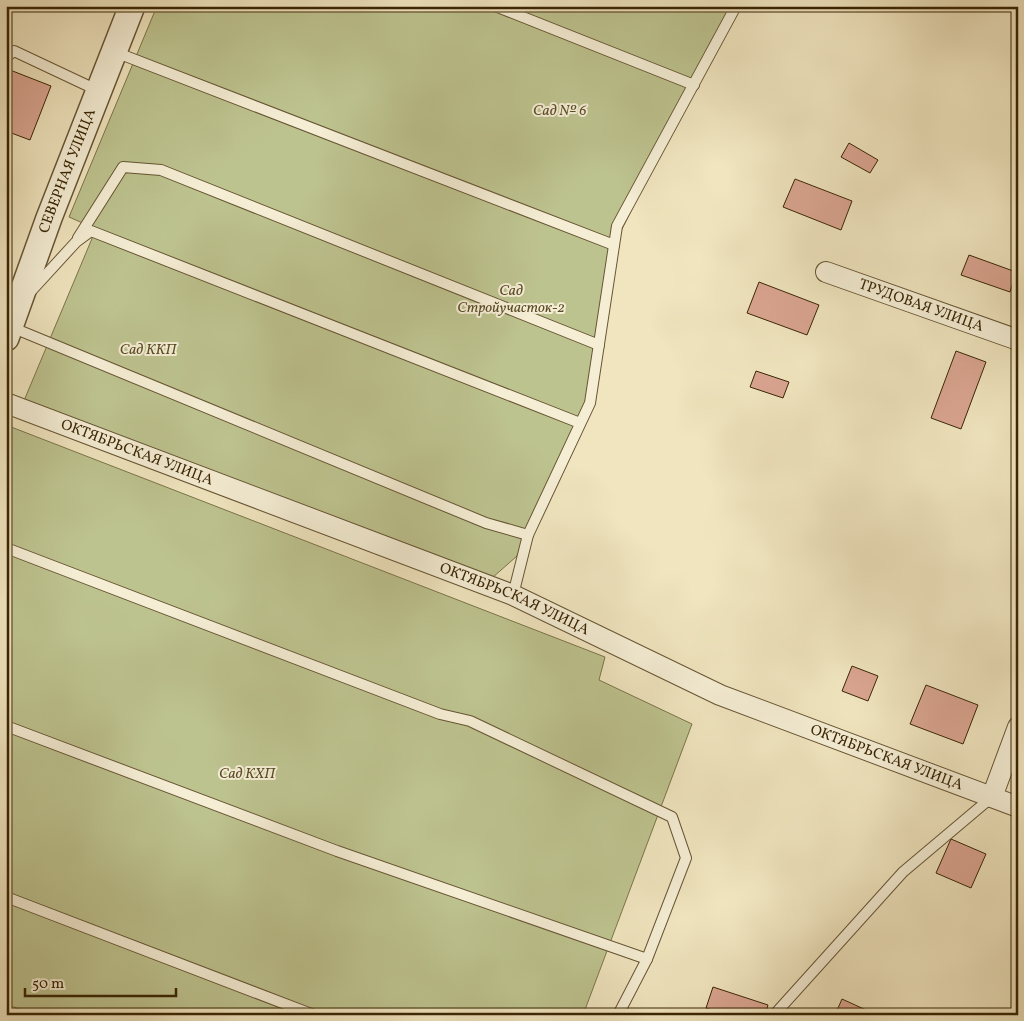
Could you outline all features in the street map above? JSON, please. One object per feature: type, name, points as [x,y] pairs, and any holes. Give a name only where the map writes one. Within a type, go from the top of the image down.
[{"type":"street","name":"СЕВЕРНАЯ УЛИЦА","points":[[9,332],[49,218],[100,92],[132,6]]},
{"type":"street","name":"ТРУДОВАЯ УЛИЦА","points":[[826,272],[1018,340]]},
{"type":"street","name":"ОКТЯБРЬСКАЯ УЛИЦА","points":[[6,403],[513,595],[720,695],[1018,807]]},
{"type":"street","points":[[992,797],[1018,727]]},
{"type":"lane","points":[[495,6],[694,85]]},
{"type":"lane","points":[[513,595],[528,534],[590,403],[617,226],[736,6]]},
{"type":"lane","points":[[6,57],[14,51],[100,92]]},
{"type":"lane","points":[[115,52],[614,244]]},
{"type":"lane","points":[[76,242],[123,167],[161,170],[599,345]]},
{"type":"lane","points":[[20,302],[76,242],[91,231],[580,424]]},
{"type":"lane","points":[[9,332],[486,523],[528,534]]},
{"type":"lane","points":[[6,548],[440,714],[470,721],[672,817],[686,858],[647,959],[618,1015]]},
{"type":"lane","points":[[6,726],[337,851],[647,959]]},
{"type":"lane","points":[[774,1015],[903,872],[992,797]]},
{"type":"lane","points":[[6,898],[314,1015]]},
{"type":"green space","points":[[157,6],[734,6],[614,245],[590,403],[517,556],[492,578],[23,403],[96,229],[69,217]]},
{"type":"green space","name":"Сад КХП","points":[[6,425],[605,657],[599,680],[692,724],[583,1015],[34,1015],[6,1004]]},
{"type":"building","points":[[10,70],[51,86],[30,140],[6,131],[6,80]]},
{"type":"building","points":[[849,143],[878,160],[870,173],[841,157]]},
{"type":"building","points":[[795,179],[852,201],[841,230],[783,207]]},
{"type":"building","points":[[969,255],[1016,272],[1010,292],[961,275]]},
{"type":"building","points":[[759,282],[819,305],[807,335],[747,313]]},
{"type":"building","points":[[956,351],[986,362],[961,429],[931,418]]},
{"type":"building","points":[[756,371],[789,382],[783,398],[750,387]]},
{"type":"building","points":[[852,666],[878,676],[868,701],[842,691]]},
{"type":"building","points":[[926,685],[978,705],[963,744],[910,724]]},
{"type":"building","points":[[951,839],[986,854],[971,888],[936,873]]},
{"type":"building","points":[[713,987],[768,1005],[765,1015],[727,1015],[706,1008]]},
{"type":"building","points":[[842,999],[877,1015],[835,1015]]},
{"type":"park label","name":"Сад № 6","points":[[560,111]]},
{"type":"park label","name":"Сад Стройучасток-2","points":[[511,300]]},
{"type":"park label","name":"Сад ККП","points":[[148,350]]}]
